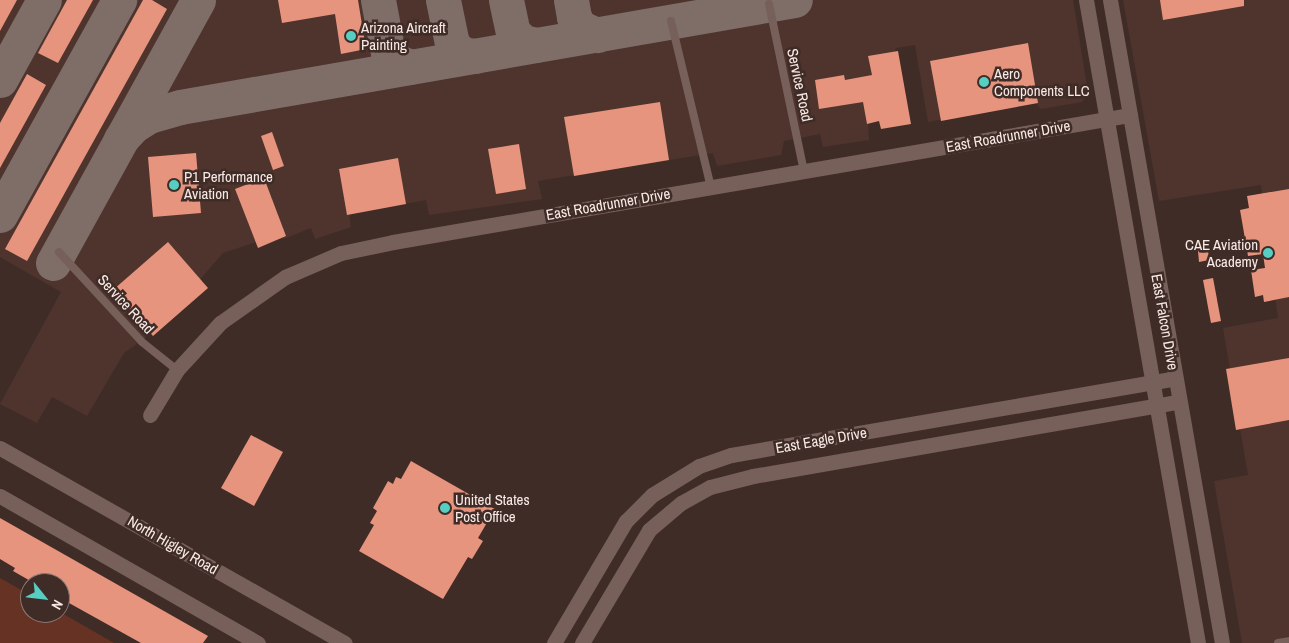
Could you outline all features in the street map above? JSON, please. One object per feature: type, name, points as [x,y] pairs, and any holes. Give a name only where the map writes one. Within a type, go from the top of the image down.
[{"type":"street","name":"East Falcon Drive","points":[[1086,0],[1198,643]]},
{"type":"street","name":"East Falcon Drive","points":[[1110,0],[1222,643]]},
{"type":"street","name":"East Roadrunner Drive","points":[[150,415],[177,370],[204,338],[261,292],[285,277],[341,253],[1130,115]]},
{"type":"street","name":"East Eagle Drive","points":[[554,643],[626,521],[652,495],[676,478],[698,466],[731,455],[1175,378]]},
{"type":"street","name":"East Eagle Drive","points":[[582,643],[649,530],[680,503],[728,481],[1179,402]]},
{"type":"street","points":[[932,420],[936,444]]},
{"type":"street","name":"North Higley Road","points":[[0,448],[345,643]]},
{"type":"street","points":[[0,496],[258,643]]},
{"type":"lane","name":"Service Road","points":[[769,4],[804,171]]},
{"type":"lane","points":[[671,21],[711,187]]},
{"type":"lane","name":"Service Road","points":[[59,252],[142,342],[177,370]]},
{"type":"lane","points":[[1278,643],[1289,641]]},
{"type":"shaded area","points":[[0,0],[1073,0],[1088,92],[1082,102],[1041,109],[1034,100],[928,122],[915,45],[896,48],[868,121],[869,140],[823,147],[820,134],[784,141],[781,155],[717,166],[713,153],[538,181],[542,199],[429,215],[426,200],[349,214],[351,227],[315,239],[311,228],[286,238],[256,242],[223,253],[155,331],[124,353],[87,416],[52,397],[37,423],[0,404],[61,292],[0,257]]},
{"type":"shaded area","points":[[1123,0],[1289,0],[1289,643],[1242,643],[1214,481],[1248,475],[1223,328],[1278,318],[1261,185],[1159,201]]},
{"type":"shaded area","points":[[0,578],[20,589],[20,623],[70,623],[70,618],[114,643],[0,643]]},
{"type":"building","points":[[0,0],[17,0],[0,31]]},
{"type":"building","points":[[67,0],[93,0],[58,63],[38,53]]},
{"type":"building","points":[[143,0],[152,0],[167,9],[27,261],[5,249]]},
{"type":"building","name":"Arizona Aircraft Painting","points":[[278,0],[358,0],[366,49],[341,54],[335,14],[282,23]]},
{"type":"building","points":[[1160,0],[1244,0],[1244,6],[1163,20]]},
{"type":"building","name":"Aero Components LLC","points":[[1028,43],[1038,103],[941,121],[930,61]]},
{"type":"building","points":[[898,51],[911,124],[881,129],[879,121],[867,124],[863,102],[819,109],[815,80],[844,75],[845,80],[872,75],[868,56]]},
{"type":"building","points":[[27,74],[46,85],[0,168],[0,123]]},
{"type":"building","points":[[660,102],[669,160],[574,176],[564,117]]},
{"type":"building","points":[[272,132],[284,166],[273,170],[261,136]]},
{"type":"building","points":[[519,144],[526,189],[496,194],[488,149]]},
{"type":"building","name":"P1 Performance Aviation","points":[[196,153],[201,213],[153,217],[148,157]]},
{"type":"building","points":[[398,158],[406,204],[347,215],[339,169]]},
{"type":"building","points":[[264,178],[286,236],[258,248],[235,189]]},
{"type":"building","name":"CAE Aviation Academy","points":[[1289,189],[1289,297],[1264,302],[1263,295],[1255,297],[1251,270],[1265,268],[1263,254],[1248,256],[1240,210],[1249,208],[1247,196]]},
{"type":"building","points":[[1207,239],[1209,260],[1199,262],[1197,240]]},
{"type":"building","points":[[168,242],[208,288],[153,336],[113,290]]},
{"type":"building","points":[[1213,278],[1221,321],[1211,323],[1203,280]]},
{"type":"building","points":[[1289,358],[1289,420],[1236,430],[1226,369]]},
{"type":"building","points":[[251,435],[283,452],[254,506],[221,488]]},
{"type":"building","points":[[411,461],[495,509],[478,538],[483,541],[472,559],[468,557],[443,599],[359,551],[374,525],[370,523],[377,511],[373,508],[388,481],[393,484],[396,477],[401,479]]},
{"type":"building","points":[[0,518],[208,636],[203,643],[141,643],[70,604],[70,573],[20,573],[20,575],[13,571],[15,568],[0,559]]},
{"type":"taxiway","points":[[0,80],[44,0]]},
{"type":"taxiway","points":[[0,215],[119,0]]},
{"type":"taxiway","points":[[53,263],[198,0]]},
{"type":"taxiway","points":[[378,0],[388,53],[393,60],[411,67]]},
{"type":"taxiway","points":[[443,0],[452,44],[462,54],[475,56]]},
{"type":"taxiway","points":[[506,0],[513,32],[523,42],[536,45]]},
{"type":"taxiway","points":[[571,0],[574,17],[579,27],[597,35]]},
{"type":"taxiway","points":[[121,139],[133,126],[149,116],[180,107],[795,0]]},
{"type":"place","name":"Arizona Aircraft Painting","points":[[351,36]]},
{"type":"place","name":"Aero Components LLC","points":[[984,82]]},
{"type":"place","name":"P1 Performance Aviation","points":[[174,185]]},
{"type":"place","name":"CAE Aviation Academy","points":[[1268,253]]},
{"type":"place","name":"United States Post Office","points":[[445,508]]}]
